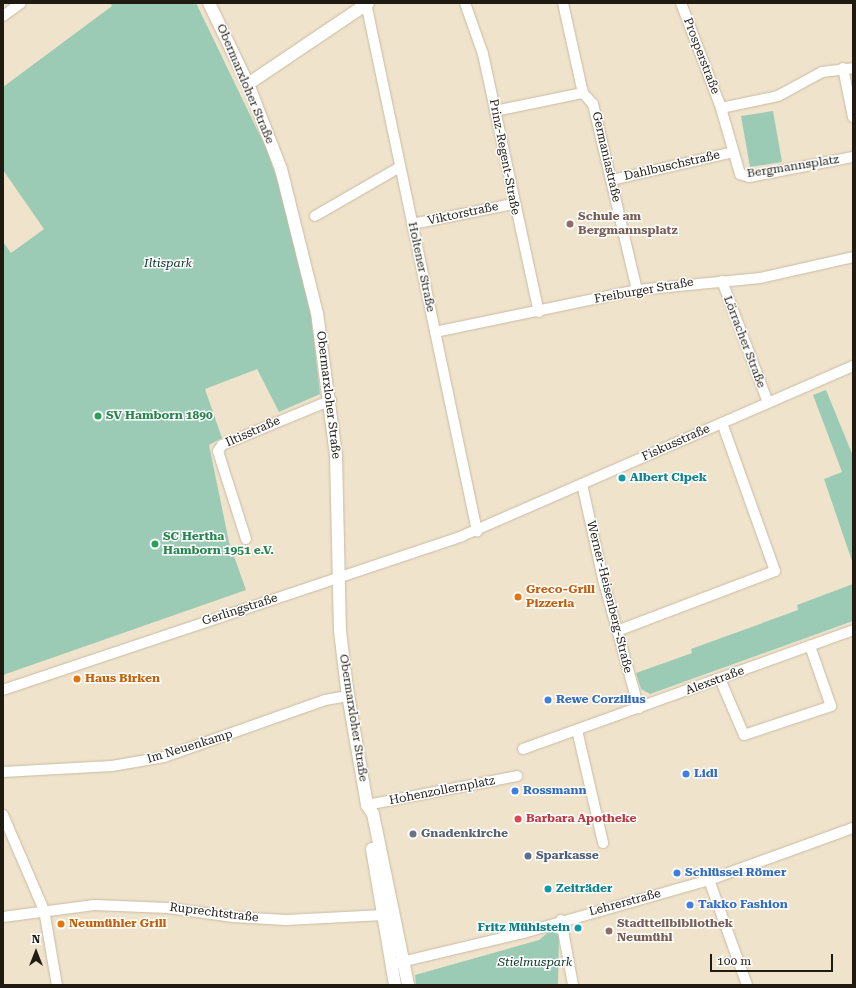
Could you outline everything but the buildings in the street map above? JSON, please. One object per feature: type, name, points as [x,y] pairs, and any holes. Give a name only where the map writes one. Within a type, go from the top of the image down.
[{"type":"street","points":[[3,16],[21,3]]},
{"type":"street","name":"Obermarxloher Straße","points":[[209,3],[248,84],[296,220],[331,400],[336,455],[340,631],[348,696],[368,805],[373,814],[398,963],[395,985]]},
{"type":"street","points":[[248,84],[367,3]]},
{"type":"street","name":"Holtener Straße","points":[[367,3],[400,167],[477,530]]},
{"type":"street","name":"Prinz-Regent-Straße","points":[[465,3],[483,54],[513,204],[539,312]]},
{"type":"street","name":"Germaniastraße","points":[[563,3],[583,93],[593,104],[612,180],[636,290]]},
{"type":"street","name":"Prosperstraße","points":[[681,3],[721,108]]},
{"type":"street","points":[[721,108],[778,96],[807,78],[848,68],[853,117]]},
{"type":"street","points":[[495,111],[583,93]]},
{"type":"street","name":"Bergmannsplatz","points":[[721,108],[733,152],[744,177],[853,157]]},
{"type":"street","name":"Dahlbuschstraße","points":[[612,180],[733,152]]},
{"type":"street","points":[[315,216],[400,167]]},
{"type":"street","name":"Viktorstraße","points":[[412,224],[513,204]]},
{"type":"street","name":"Freiburger Straße","points":[[435,332],[539,312],[636,290],[797,272],[853,257]]},
{"type":"street","name":"Lörracher Straße","points":[[722,281],[768,403]]},
{"type":"street","name":"Fiskusstraße","points":[[477,530],[853,366]]},
{"type":"street","name":"Iltisstraße","points":[[246,539],[218,451],[222,445],[331,400]]},
{"type":"street","points":[[617,631],[776,572],[722,423]]},
{"type":"street","name":"Werner-Heisenberg-Straße","points":[[582,484],[617,631],[639,708]]},
{"type":"street","name":"Gerlingstraße","points":[[3,690],[339,578],[477,530]]},
{"type":"street","name":"Alexstraße","points":[[523,749],[853,630]]},
{"type":"street","points":[[720,679],[744,735],[831,706],[810,646]]},
{"type":"street","name":"Im Neuenkamp","points":[[3,772],[112,766],[164,757],[325,700],[348,696]]},
{"type":"street","points":[[577,730],[603,843]]},
{"type":"street","name":"Hohenzollernplatz","points":[[368,805],[517,776]]},
{"type":"street","name":"Obermarxloher Straße","points":[[368,805],[366,814],[384,915],[398,963],[408,985]]},
{"type":"street","points":[[3,816],[44,910],[57,985]]},
{"type":"street","name":"Lehrerstraße","points":[[398,963],[523,933],[561,920],[710,880],[853,828]]},
{"type":"street","points":[[710,880],[747,985]]},
{"type":"street","name":"Ruprechtstraße","points":[[3,917],[44,910],[130,905],[250,918],[384,915]]},
{"type":"street","points":[[561,920],[573,985]]},
{"type":"green space","name":"Iltispark","points":[[110,3],[196,3],[267,150],[290,218],[311,314],[320,394],[279,412],[257,369],[205,389],[222,438],[209,445],[229,542],[246,590],[3,675],[3,242],[11,253],[44,229],[3,170],[3,87],[112,6]]},
{"type":"green space","points":[[773,111],[782,162],[750,167],[741,116]]},
{"type":"green space","points":[[826,390],[853,456],[853,564],[824,479],[842,472],[813,395]]},
{"type":"green space","points":[[853,584],[853,621],[650,694],[641,689],[636,673],[692,653],[691,649],[798,610],[797,605]]},
{"type":"green space","name":"Stielmuspark","points":[[551,930],[559,935],[558,985],[416,985],[415,975],[539,940]]},
{"type":"place","name":"Schule am Bergmannsplatz","points":[[570,224]]},
{"type":"place","name":"SV Hamborn 1890","points":[[98,416]]},
{"type":"place","name":"Albert Cipek","points":[[622,478]]},
{"type":"place","name":"SC Hertha Hamborn 1951 e.V.","points":[[155,544]]},
{"type":"place","name":"Greco-Grill Pizzeria","points":[[518,597]]},
{"type":"place","name":"Haus Birken","points":[[77,679]]},
{"type":"place","name":"Rewe Corzilius","points":[[548,700]]},
{"type":"place","name":"Lidl","points":[[686,774]]},
{"type":"place","name":"Rossmann","points":[[515,791]]},
{"type":"place","name":"Barbara Apotheke","points":[[518,819]]},
{"type":"place","name":"Gnadenkirche","points":[[413,834]]},
{"type":"place","name":"Sparkasse","points":[[528,856]]},
{"type":"place","name":"Schlüssel Römer","points":[[677,873]]},
{"type":"place","name":"Zeiträder","points":[[548,889]]},
{"type":"place","name":"Takko Fashion","points":[[690,905]]},
{"type":"place","name":"Neumühler Grill","points":[[61,924]]},
{"type":"place","name":"Fritz Mühlstein","points":[[578,928]]},
{"type":"place","name":"Stadtteilbibliothek Neumühl","points":[[609,931]]}]
